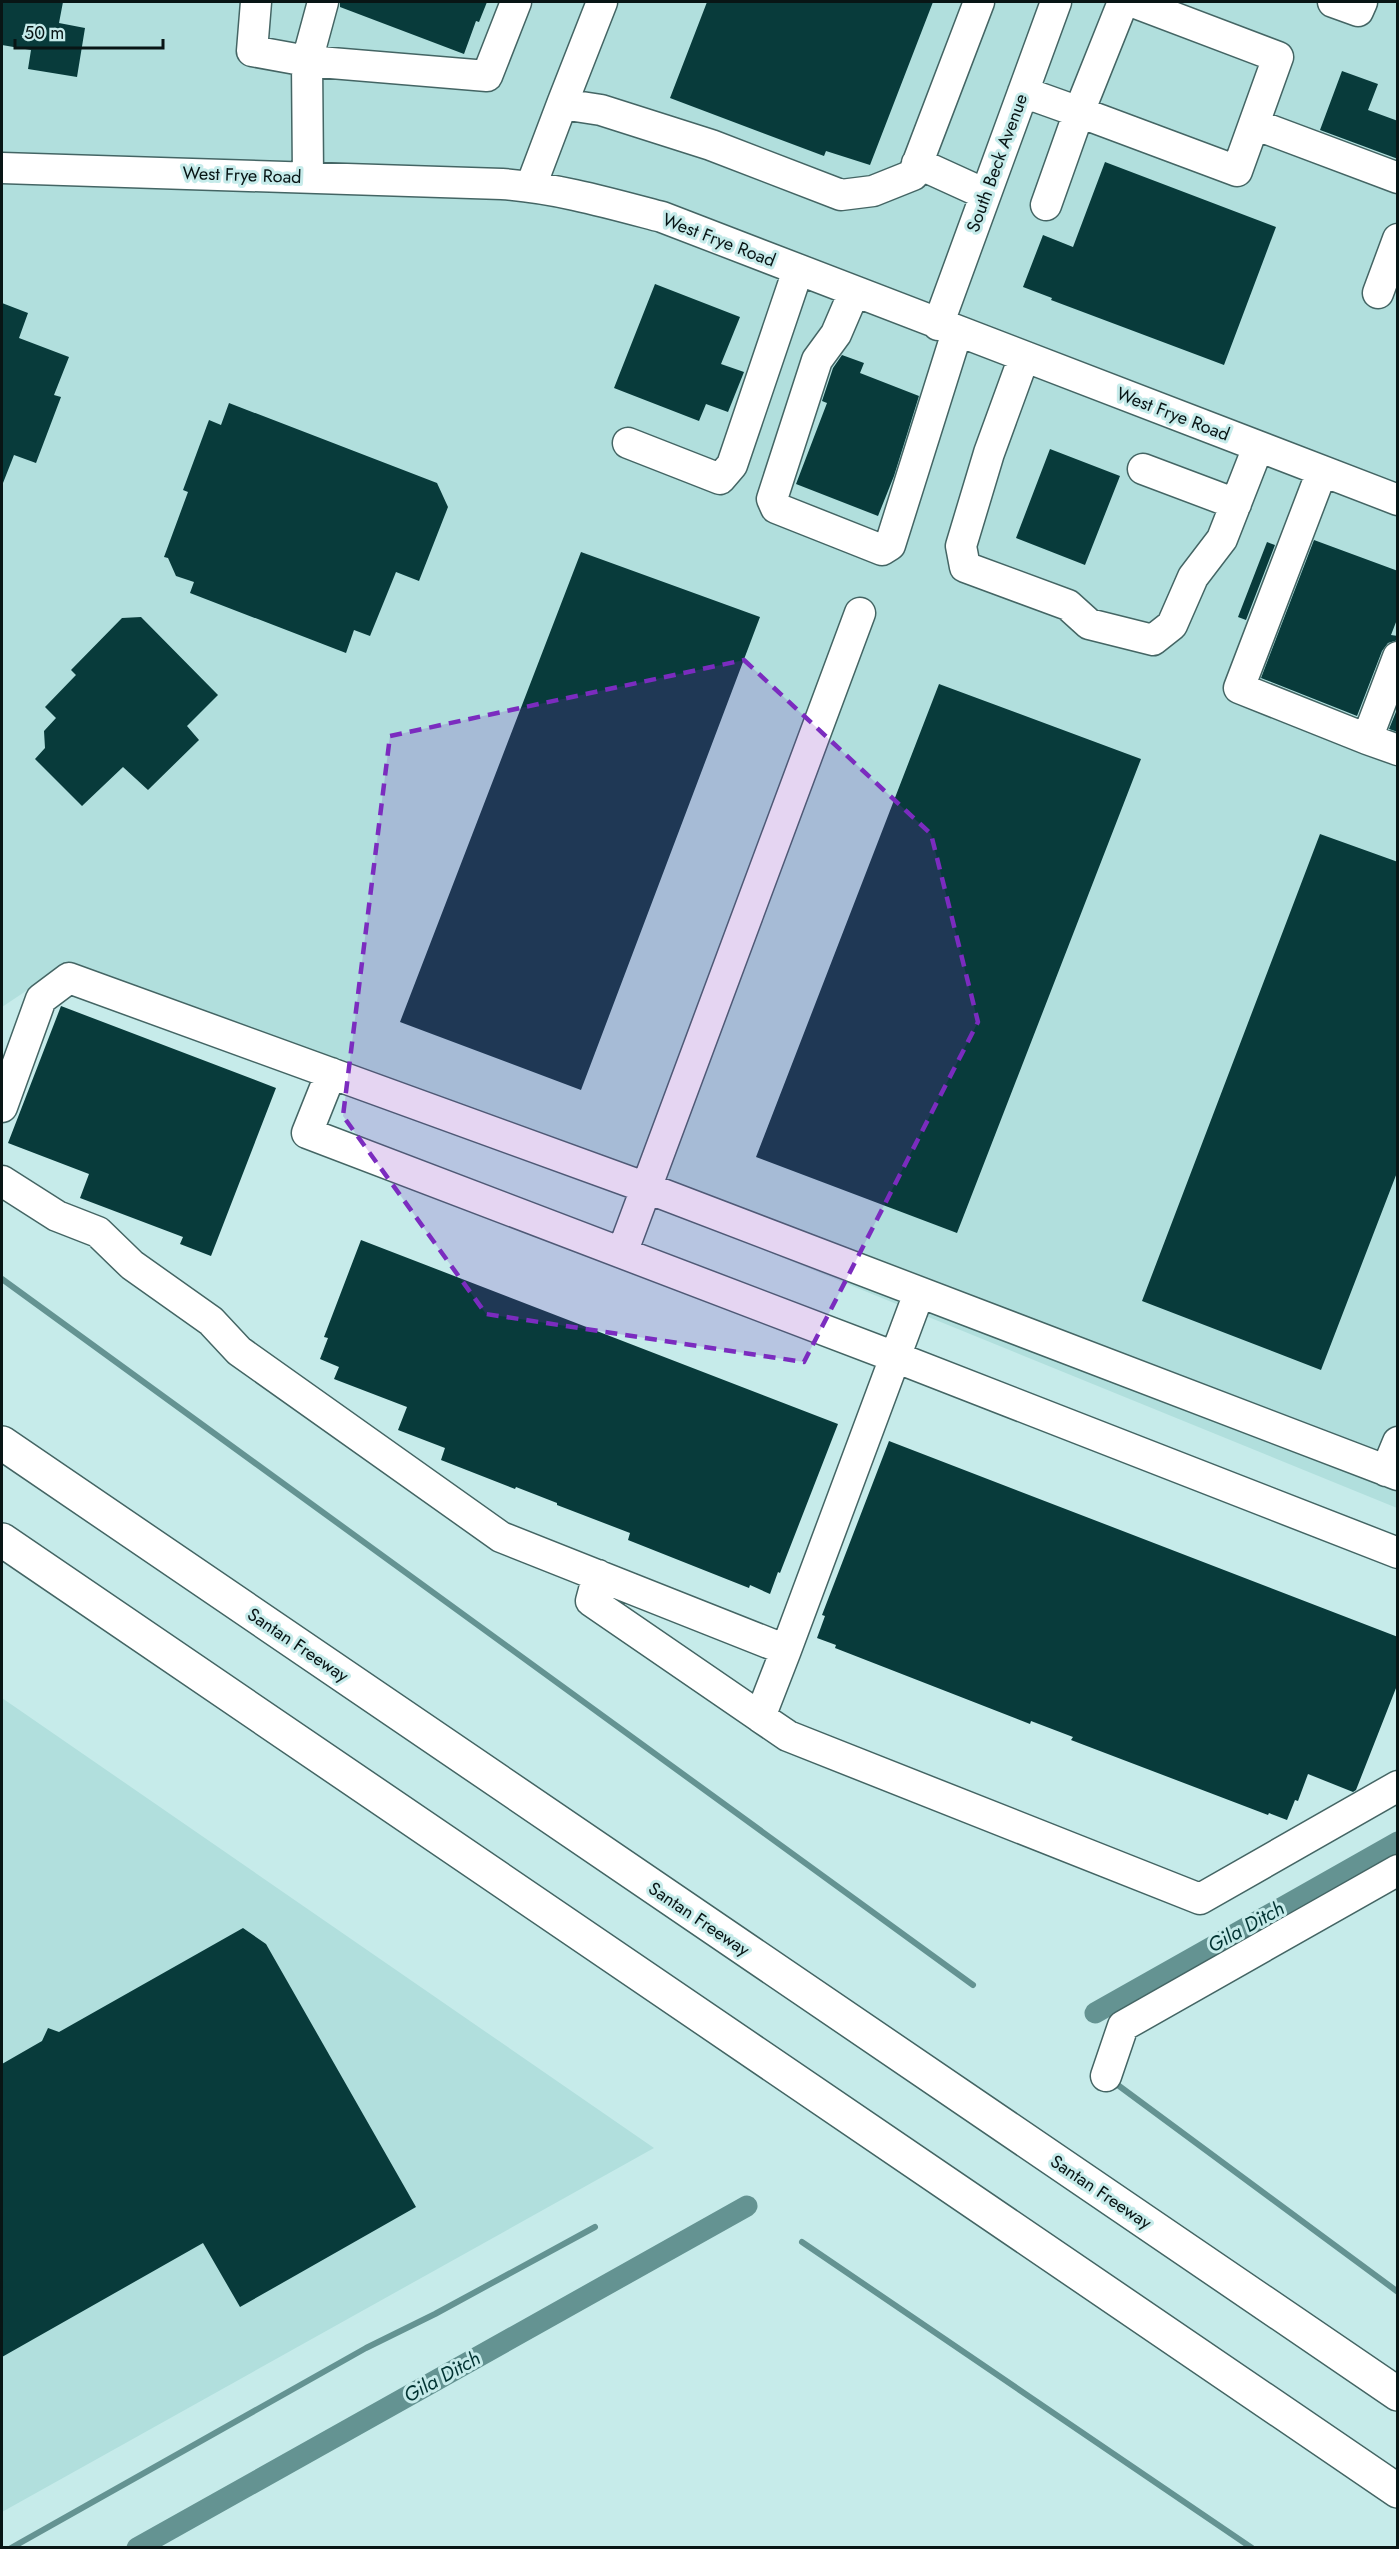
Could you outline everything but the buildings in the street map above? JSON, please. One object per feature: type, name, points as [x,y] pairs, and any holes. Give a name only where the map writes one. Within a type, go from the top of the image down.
[{"type":"highway","name":"Santan Freeway","points":[[2,1443],[1398,2394]]},
{"type":"highway","points":[[2,1540],[1398,2491]]},
{"type":"highway","points":[[1347,2457],[1398,2499]]},
{"type":"street","points":[[256,2],[252,51],[307,61],[487,76],[516,2]]},
{"type":"street","points":[[308,177],[307,61],[323,2]]},
{"type":"street","points":[[531,186],[602,2]]},
{"type":"street","points":[[562,104],[601,110],[711,145],[841,195],[873,191],[913,175],[979,2]]},
{"type":"street","name":"South Beck Avenue","points":[[854,292],[836,334],[817,360],[772,499],[776,508],[882,550],[890,545],[985,194],[1056,2]]},
{"type":"street","points":[[1046,205],[1079,112],[1123,2]]},
{"type":"street","points":[[1023,92],[1237,171],[1278,57],[1133,2]]},
{"type":"street","points":[[1333,2],[1358,11],[1362,2]]},
{"type":"street","points":[[1254,124],[1398,178]]},
{"type":"street","points":[[917,163],[985,194]]},
{"type":"street","name":"West Frye Road","points":[[2,168],[531,186],[592,198],[662,217],[1398,500]]},
{"type":"street","points":[[1378,293],[1398,239]]},
{"type":"street","points":[[628,444],[720,479],[732,465],[798,270]]},
{"type":"street","points":[[1024,357],[989,453],[961,546],[965,567],[1068,605],[1089,624],[1121,634],[1153,640],[1172,625],[1193,577],[1222,539],[1258,447]]},
{"type":"street","points":[[1143,469],[1236,504]]},
{"type":"street","points":[[1322,471],[1239,688],[1398,750]]},
{"type":"street","points":[[622,1253],[860,613]]},
{"type":"street","points":[[1367,739],[1398,657]]},
{"type":"street","points":[[2,1107],[41,999],[69,978],[646,1188],[1392,1473],[1398,1442]]},
{"type":"street","points":[[331,1073],[307,1133],[896,1357],[1398,1553]]},
{"type":"street","points":[[2,1181],[57,1216],[98,1232],[132,1265],[211,1321],[239,1351],[501,1537],[786,1650]]},
{"type":"street","points":[[760,1717],[920,1293]]},
{"type":"street","points":[[598,1575],[591,1601],[788,1736],[1200,1899],[1398,1786]]},
{"type":"street","points":[[1106,2076],[1123,2026],[1398,1870]]},
{"type":"highlighted area","points":[[744,660],[931,834],[978,1022],[804,1362],[486,1314],[343,1116],[390,736]]},
{"type":"shaded area","points":[[2,2],[1397,2],[1397,1508],[65,965],[2,1007]]},
{"type":"shaded area","points":[[2,1698],[654,2148],[2,2512]]},
{"type":"waterway","points":[[2,1279],[973,1985]]},
{"type":"waterway","name":"Gila Ditch","points":[[1095,2013],[1398,1842]]},
{"type":"waterway","points":[[1111,2080],[1398,2292]]},
{"type":"waterway","name":"Gila Ditch","points":[[137,2548],[747,2206]]},
{"type":"waterway","points":[[11,2548],[366,2348],[435,2314],[595,2227]]},
{"type":"waterway","points":[[802,2242],[1252,2548]]}]
